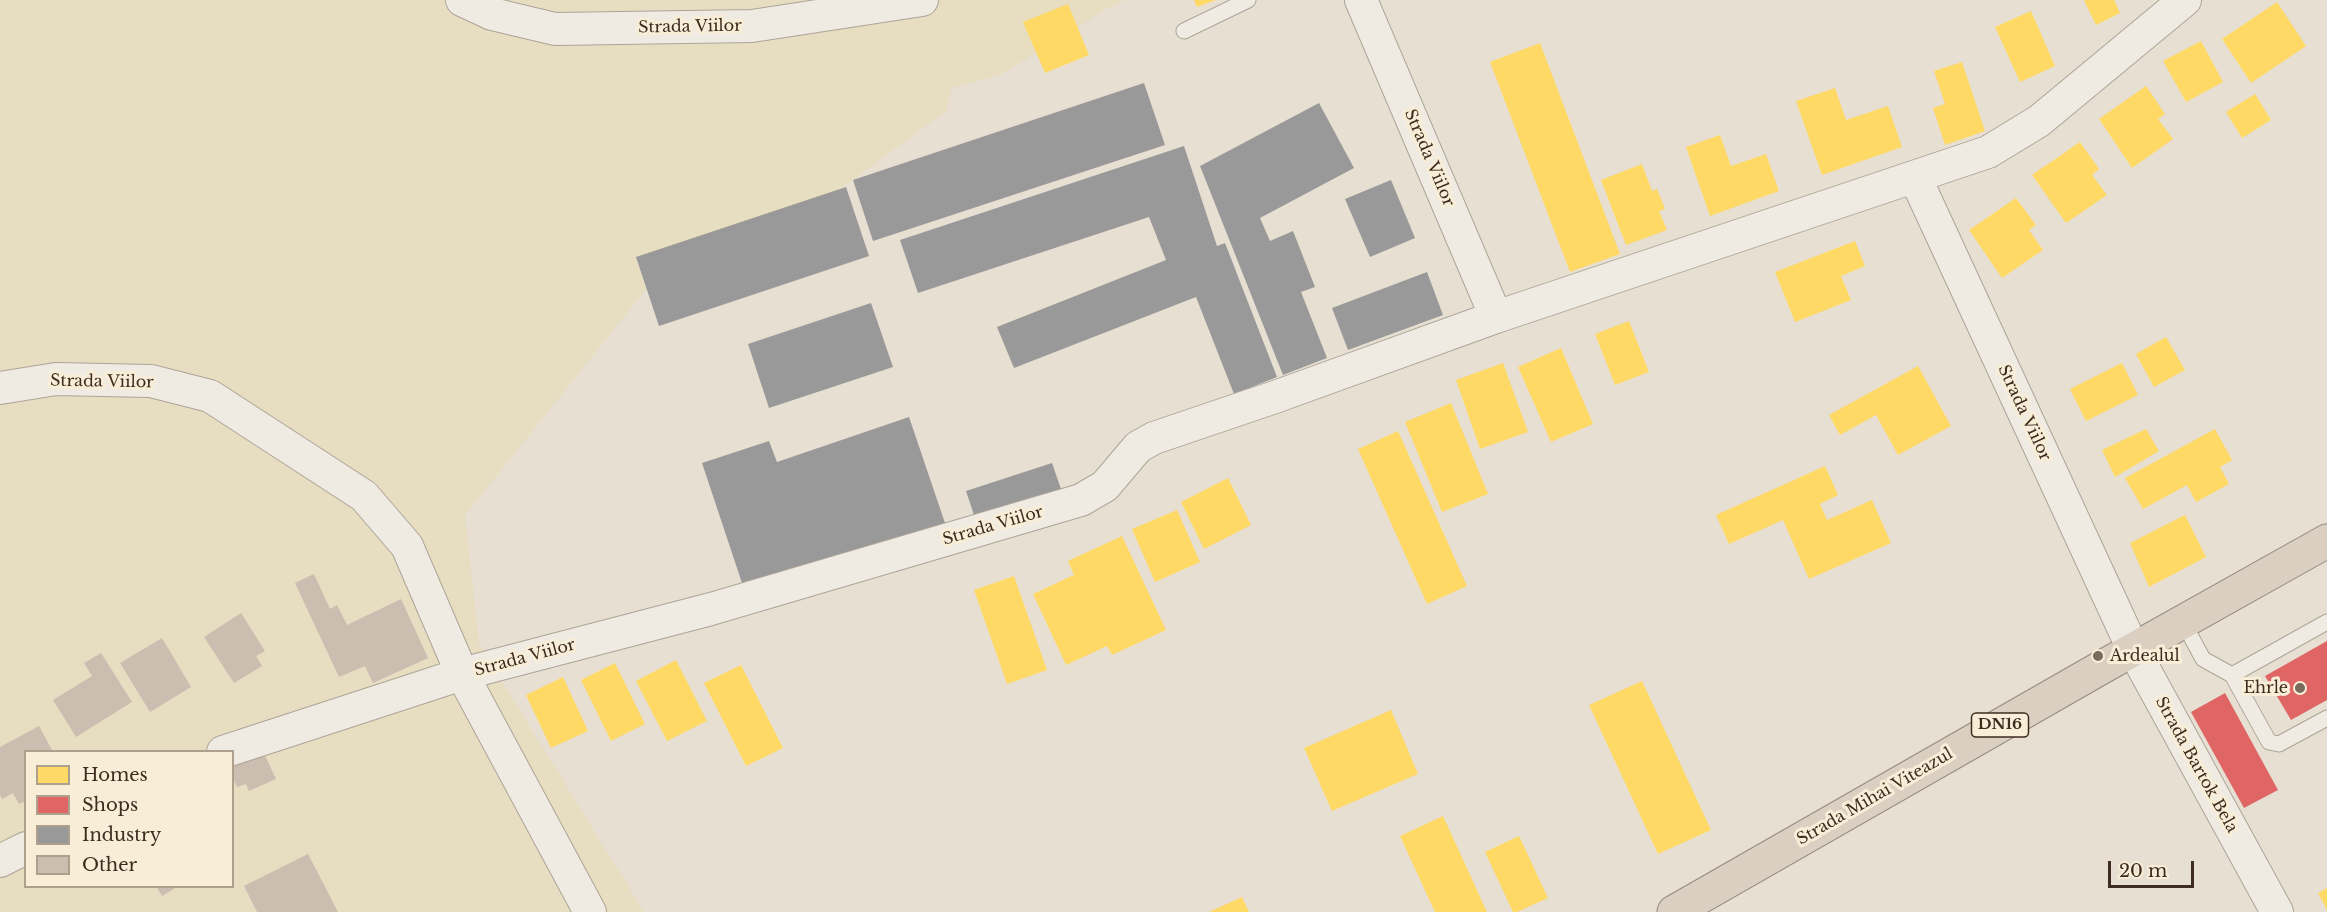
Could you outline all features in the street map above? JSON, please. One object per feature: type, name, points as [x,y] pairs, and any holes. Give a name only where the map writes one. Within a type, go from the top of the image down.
[{"type":"highway","name":"Strada Mihai Viteazul","points":[[1674,912],[2133,649],[2327,541]]},
{"type":"street","name":"Strada Viilor","points":[[462,0],[492,14],[555,29],[752,27],[922,0]]},
{"type":"street","name":"Strada Viilor","points":[[1361,0],[1496,317]]},
{"type":"street","name":"Strada Viilor","points":[[229,750],[462,674],[711,609],[1081,500],[1105,486],[1138,447],[1154,438],[1496,317],[1988,152],[2039,121],[2185,0]]},
{"type":"street","name":"Strada Viilor","points":[[1915,177],[2133,649]]},
{"type":"street","name":"Strada Viilor","points":[[0,388],[56,379],[151,381],[210,396],[364,496],[407,546],[462,674],[590,912]]},
{"type":"street","name":"Strada Bartok Bela","points":[[2133,649],[2277,912]]},
{"type":"street","points":[[0,861],[24,849]]},
{"type":"lane","points":[[1185,31],[1248,0]]},
{"type":"lane","points":[[2183,622],[2203,659],[2232,675],[2269,742],[2279,744],[2327,718]]},
{"type":"lane","points":[[2232,675],[2327,622]]},
{"type":"shaded area","points":[[0,0],[1125,0],[1108,8],[1000,75],[952,88],[946,111],[752,254],[655,278],[465,515],[479,644],[644,912],[0,912]]},
{"type":"building: Homes","points":[[1194,0],[1216,0],[1197,7]]},
{"type":"building: Homes","points":[[2084,0],[2114,0],[2120,13],[2096,25]]},
{"type":"building: Homes","points":[[2277,2],[2306,46],[2251,83],[2222,39]]},
{"type":"building: Homes","points":[[1068,4],[1089,55],[1045,73],[1023,22]]},
{"type":"building: Homes","points":[[2031,11],[2055,66],[2020,82],[1995,27]]},
{"type":"building: Homes","points":[[2201,41],[2223,82],[2186,102],[2163,61]]},
{"type":"building: Homes","points":[[1540,43],[1620,254],[1570,272],[1490,62]]},
{"type":"building: Homes","points":[[1962,62],[1985,131],[1945,145],[1933,108],[1945,104],[1934,71]]},
{"type":"building: Homes","points":[[2146,86],[2165,114],[2158,119],[2173,139],[2132,168],[2099,119]]},
{"type":"building: Homes","points":[[1835,88],[1846,120],[1888,106],[1902,147],[1822,175],[1796,101]]},
{"type":"building: Homes","points":[[2255,94],[2271,120],[2242,138],[2226,112]]},
{"type":"building: Homes","points":[[1720,135],[1731,166],[1766,154],[1779,191],[1710,216],[1686,147]]},
{"type":"building: Homes","points":[[2080,142],[2099,169],[2092,175],[2107,195],[2066,223],[2032,175]]},
{"type":"building: Homes","points":[[1642,164],[1652,191],[1657,189],[1665,209],[1659,211],[1667,230],[1626,245],[1601,180]]},
{"type":"building: Homes","points":[[2016,198],[2036,225],[2029,230],[2043,250],[2002,278],[1969,230]]},
{"type":"building: Homes","points":[[1855,241],[1865,266],[1841,276],[1851,300],[1795,322],[1775,272]]},
{"type":"building: Homes","points":[[1629,321],[1649,372],[1615,385],[1595,334]]},
{"type":"building: Homes","points":[[2166,337],[2185,370],[2154,387],[2136,354]]},
{"type":"building: Homes","points":[[1561,348],[1593,424],[1551,442],[1518,367]]},
{"type":"building: Homes","points":[[1503,363],[1528,432],[1480,449],[1456,380]]},
{"type":"building: Homes","points":[[2122,363],[2138,395],[2086,421],[2070,389]]},
{"type":"building: Homes","points":[[1918,366],[1951,426],[1898,455],[1876,415],[1840,435],[1829,415]]},
{"type":"building: Homes","points":[[1451,403],[1488,494],[1442,512],[1405,422]]},
{"type":"building: Homes","points":[[2146,429],[2159,451],[2115,477],[2102,450]]},
{"type":"building: Homes","points":[[2215,429],[2232,460],[2220,467],[2229,484],[2196,502],[2187,485],[2143,509],[2125,478]]},
{"type":"building: Homes","points":[[1398,431],[1467,586],[1427,604],[1358,449]]},
{"type":"building: Homes","points":[[1825,466],[1838,495],[1820,504],[1827,520],[1872,500],[1891,543],[1809,579],[1783,520],[1729,544],[1716,515]]},
{"type":"building: Homes","points":[[1228,478],[1251,525],[1204,549],[1181,502]]},
{"type":"building: Homes","points":[[1177,510],[1200,562],[1155,582],[1132,529]]},
{"type":"building: Homes","points":[[2185,515],[2206,557],[2149,587],[2130,543]]},
{"type":"building: Homes","points":[[1122,536],[1166,630],[1112,655],[1107,646],[1066,665],[1033,594],[1074,575],[1068,561]]},
{"type":"building: Homes","points":[[1014,576],[1047,670],[1007,684],[974,590]]},
{"type":"building: Homes","points":[[676,660],[707,721],[667,741],[636,681]]},
{"type":"building: Homes","points":[[615,663],[645,724],[611,741],[581,680]]},
{"type":"building: Homes","points":[[741,665],[783,748],[746,766],[704,683]]},
{"type":"building: Homes","points":[[563,677],[588,731],[551,748],[526,695]]},
{"type":"building: Homes","points":[[1642,681],[1711,830],[1658,854],[1589,705]]},
{"type":"building: Homes","points":[[1391,710],[1418,774],[1332,811],[1304,748]]},
{"type":"building: Homes","points":[[1443,816],[1487,912],[1435,912],[1400,836]]},
{"type":"building: Homes","points":[[1519,836],[1548,898],[1513,912],[1485,852]]},
{"type":"building: Homes","points":[[2327,888],[2327,910],[2318,893]]},
{"type":"building: Homes","points":[[1242,897],[1249,912],[1209,912]]},
{"type":"building: Shops","name":"Ehrle","points":[[2327,641],[2327,700],[2291,720],[2265,676]]},
{"type":"building: Shops","points":[[2225,693],[2278,790],[2244,808],[2191,712]]},
{"type":"building: Industry","points":[[1144,83],[1165,145],[873,241],[853,180]]},
{"type":"building: Industry","points":[[1319,103],[1354,168],[1260,218],[1270,241],[1293,231],[1315,287],[1301,292],[1327,358],[1283,375],[1200,166]]},
{"type":"building: Industry","points":[[1184,146],[1217,246],[1225,243],[1277,377],[1234,394],[1196,297],[1014,368],[997,327],[1166,260],[1149,217],[918,293],[900,240]]},
{"type":"building: Industry","points":[[1391,180],[1415,238],[1370,257],[1345,199]]},
{"type":"building: Industry","points":[[846,187],[869,256],[659,326],[636,257]]},
{"type":"building: Industry","points":[[1427,272],[1443,315],[1348,350],[1332,308]]},
{"type":"building: Industry","points":[[871,303],[893,367],[769,408],[748,344]]},
{"type":"building: Industry","points":[[909,417],[945,523],[744,589],[702,463],[769,441],[777,462]]},
{"type":"building: Industry","points":[[1052,463],[1061,489],[975,518],[966,491]]},
{"type":"building: Other","points":[[314,574],[330,609],[337,605],[347,625],[401,599],[428,658],[373,683],[365,666],[339,677],[295,583]]},
{"type":"building: Other","points":[[241,613],[265,651],[256,656],[262,666],[234,683],[204,637]]},
{"type":"building: Other","points":[[162,638],[191,687],[150,712],[120,663]]},
{"type":"building: Other","points":[[101,653],[132,702],[76,737],[53,700],[92,676],[84,663]]},
{"type":"building: Other","points":[[39,726],[52,750],[24,750],[24,802],[19,804],[13,793],[2,799],[0,795],[0,747]]},
{"type":"building: Other","points":[[263,751],[276,779],[249,791],[246,784],[237,787],[234,780],[234,763]]},
{"type":"building: Other","points":[[308,854],[338,912],[257,912],[244,886]]},
{"type":"building: Other","points":[[157,888],[176,888],[162,896]]},
{"type":"place","name":"Ardealul","points":[[2098,656]]},
{"type":"place","name":"Ehrle","points":[[2300,688]]}]
